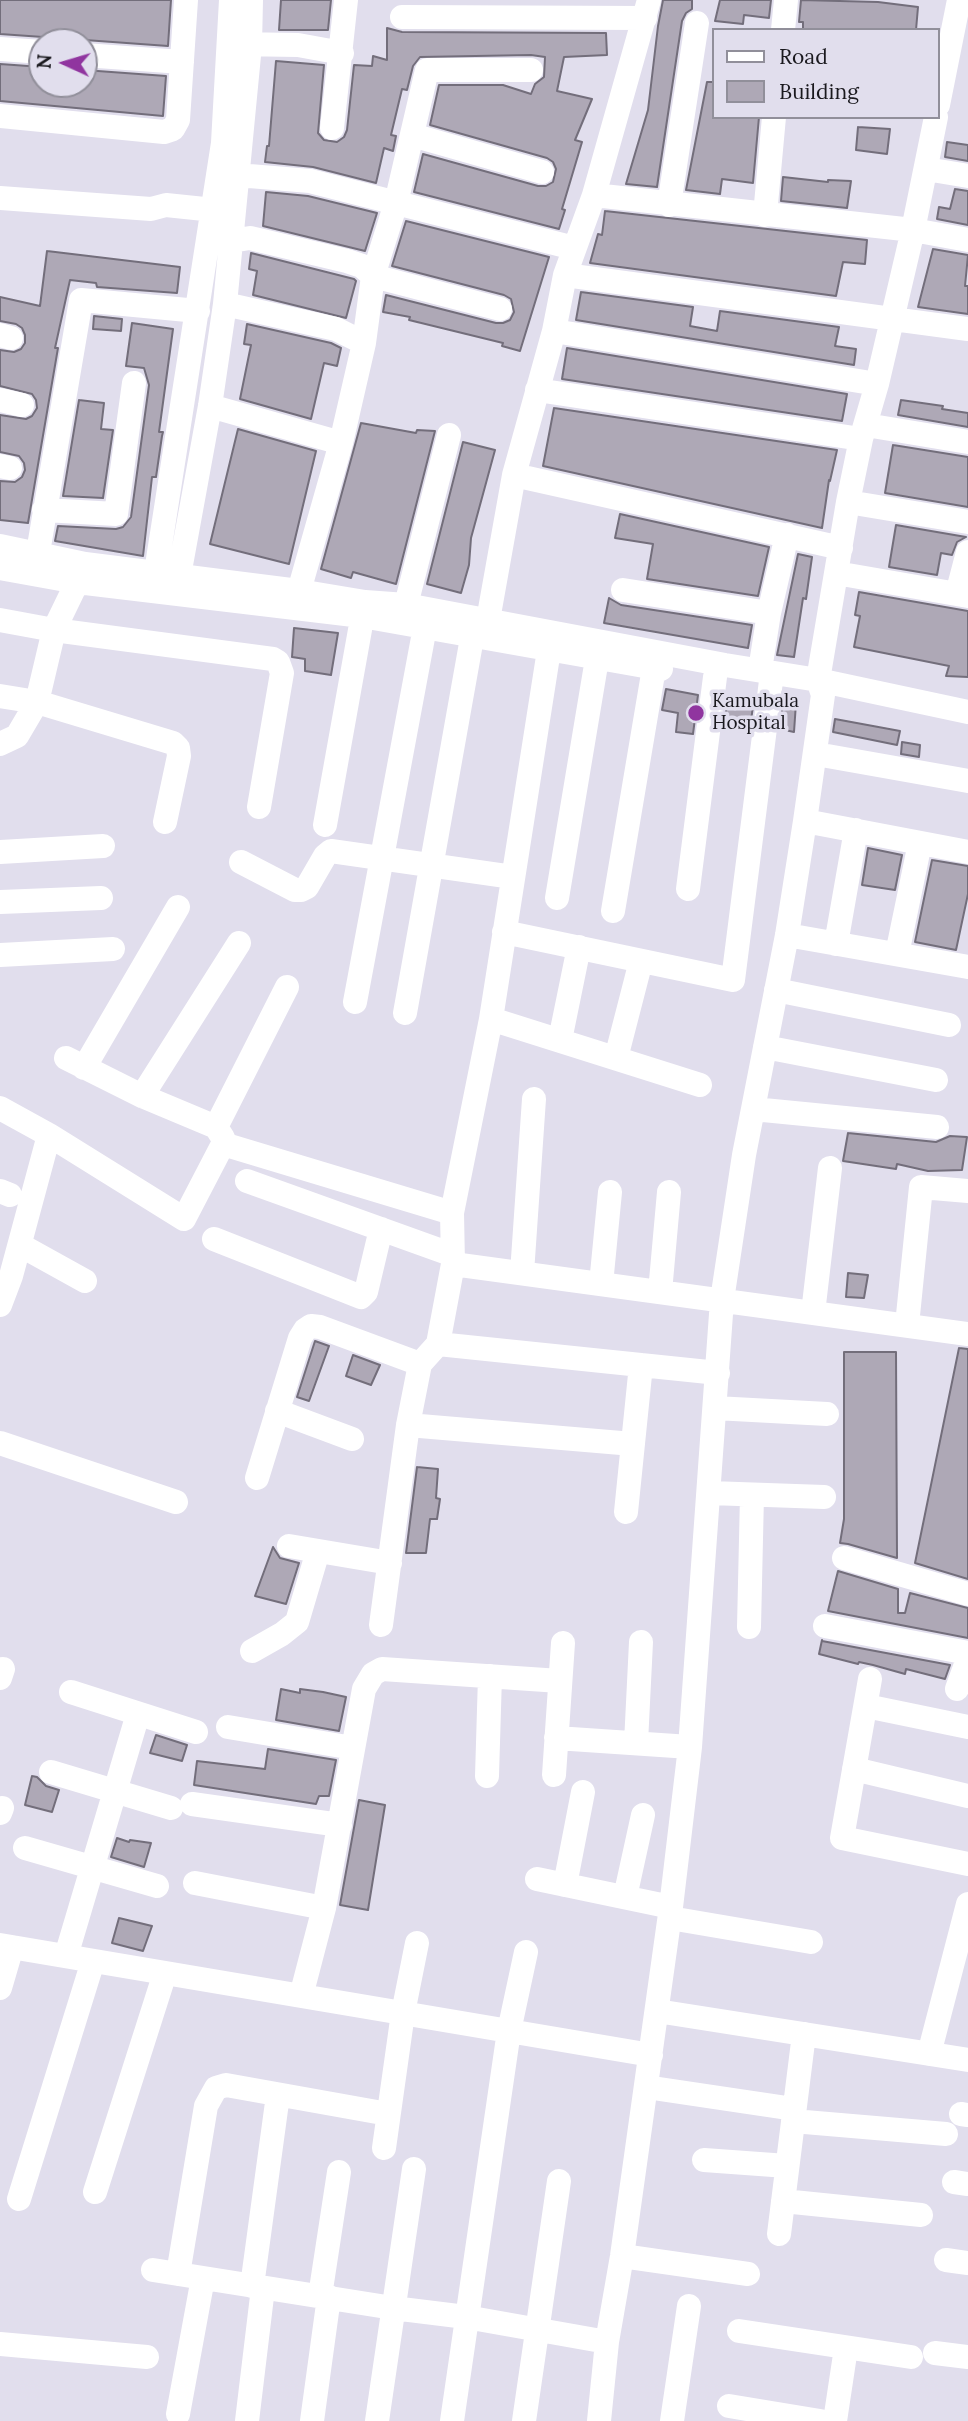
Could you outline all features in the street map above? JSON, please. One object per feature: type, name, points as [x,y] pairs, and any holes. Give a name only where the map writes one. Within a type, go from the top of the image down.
[{"type":"street","points":[[0,116],[164,132],[173,129],[178,120],[186,0]]},
{"type":"street","points":[[166,584],[209,406],[225,304],[237,175],[240,44],[231,0]]},
{"type":"street","points":[[166,584],[198,311],[224,136],[240,44],[251,0]]},
{"type":"street","points":[[332,128],[346,0]]},
{"type":"street","points":[[783,28],[786,0]]},
{"type":"street","points":[[940,100],[959,50],[959,0]]},
{"type":"street","points":[[402,17],[538,9],[647,9],[594,195],[565,275],[554,331],[514,475],[480,628],[405,1013]]},
{"type":"street","points":[[669,205],[697,23]]},
{"type":"street","points":[[240,44],[298,45],[342,53]]},
{"type":"street","points":[[0,49],[28,51]]},
{"type":"street","points":[[98,56],[182,62]]},
{"type":"street","points":[[299,591],[341,443],[364,343],[373,276],[396,203],[426,69],[531,70]]},
{"type":"street","points":[[765,215],[774,119]]},
{"type":"street","points":[[599,2421],[607,2342],[657,2011],[690,1747],[722,1300],[753,1109],[806,821],[816,754],[820,688],[848,502],[913,230],[936,119]]},
{"type":"street","points":[[412,135],[542,172]]},
{"type":"street","points":[[926,169],[968,176]]},
{"type":"street","points":[[237,175],[310,181],[574,248]]},
{"type":"street","points":[[594,195],[913,230],[968,240]]},
{"type":"street","points":[[0,198],[151,209],[166,205],[214,210]]},
{"type":"street","points":[[231,241],[250,238],[272,242],[362,266],[373,276],[500,309]]},
{"type":"street","points":[[565,275],[968,329]]},
{"type":"street","points":[[35,565],[81,300],[198,311]]},
{"type":"street","points":[[225,304],[336,329],[364,343]]},
{"type":"street","points":[[554,331],[877,384]]},
{"type":"street","points":[[44,510],[116,514],[134,383]]},
{"type":"street","points":[[537,390],[863,432],[968,442]]},
{"type":"street","points":[[209,406],[341,443]]},
{"type":"street","points":[[355,1003],[382,860],[449,435]]},
{"type":"street","points":[[514,475],[841,548]]},
{"type":"street","points":[[848,502],[968,522]]},
{"type":"street","points":[[504,932],[733,980],[767,676],[769,614],[787,535]]},
{"type":"street","points":[[0,546],[35,565]]},
{"type":"street","points":[[836,573],[962,595],[968,552]]},
{"type":"street","points":[[0,568],[35,565],[166,584],[420,614],[480,628],[767,676],[968,725]]},
{"type":"street","points":[[6,738],[37,702],[54,630],[81,573]]},
{"type":"street","points":[[166,584],[299,591],[363,609]]},
{"type":"street","points":[[623,590],[769,614]]},
{"type":"street","points":[[325,825],[363,609]]},
{"type":"street","points":[[0,620],[54,630],[273,659],[278,662],[282,673],[259,807]]},
{"type":"street","points":[[480,628],[548,650],[597,659],[715,677],[767,676]]},
{"type":"street","points":[[381,1625],[419,1364],[438,1344],[453,1260],[452,1213],[491,1019],[548,650]]},
{"type":"street","points":[[557,898],[597,659]]},
{"type":"street","points":[[614,911],[654,668]]},
{"type":"street","points":[[688,889],[715,677]]},
{"type":"street","points":[[820,688],[968,712]]},
{"type":"street","points":[[0,696],[37,702],[173,743],[178,748],[178,756],[165,822]]},
{"type":"street","points":[[816,754],[968,781]]},
{"type":"street","points":[[806,821],[968,852]]},
{"type":"street","points":[[836,944],[856,830]]},
{"type":"street","points":[[897,954],[920,843]]},
{"type":"street","points":[[0,852],[103,846]]},
{"type":"street","points":[[241,862],[295,890],[307,887],[325,856],[331,851],[513,877]]},
{"type":"street","points":[[0,902],[101,898]]},
{"type":"street","points":[[178,907],[75,1063],[220,1136],[452,1213]]},
{"type":"street","points":[[787,935],[897,954],[967,962]]},
{"type":"street","points":[[142,1096],[239,943]]},
{"type":"street","points":[[559,1040],[579,947]]},
{"type":"street","points":[[0,955],[113,949]]},
{"type":"street","points":[[616,1058],[641,961]]},
{"type":"street","points":[[0,1108],[49,1135],[184,1219],[287,987]]},
{"type":"street","points":[[776,990],[949,1025]]},
{"type":"street","points":[[491,1019],[700,1085]]},
{"type":"street","points":[[765,1047],[936,1080]]},
{"type":"street","points":[[522,1273],[534,1099]]},
{"type":"street","points":[[753,1109],[936,1127]]},
{"type":"street","points":[[0,1305],[5,1275],[19,1245],[49,1135]]},
{"type":"street","points":[[813,1313],[830,1168]]},
{"type":"street","points":[[247,1181],[381,1229],[453,1260],[522,1273],[968,1334]]},
{"type":"street","points":[[907,1325],[921,1187],[968,1191]]},
{"type":"street","points":[[601,1284],[610,1192]]},
{"type":"street","points":[[660,1292],[669,1192]]},
{"type":"street","points":[[214,1239],[361,1297],[366,1292],[381,1229]]},
{"type":"street","points":[[19,1245],[85,1281]]},
{"type":"street","points":[[257,1478],[300,1338],[311,1326],[419,1364]]},
{"type":"street","points":[[438,1344],[718,1373]]},
{"type":"street","points":[[626,1512],[641,1365]]},
{"type":"street","points":[[715,1408],[827,1414]]},
{"type":"street","points":[[277,1411],[352,1439]]},
{"type":"street","points":[[408,1425],[633,1444]]},
{"type":"street","points":[[0,1443],[176,1502]]},
{"type":"street","points":[[710,1493],[824,1497]]},
{"type":"street","points":[[749,1627],[752,1495]]},
{"type":"street","points":[[289,1546],[390,1563]]},
{"type":"street","points":[[252,1651],[297,1622],[318,1551]]},
{"type":"street","points":[[844,1558],[968,1594]]},
{"type":"street","points":[[825,1626],[968,1653]]},
{"type":"street","points":[[636,1743],[641,1642]]},
{"type":"street","points":[[554,1776],[563,1643]]},
{"type":"street","points":[[957,1689],[968,1660]]},
{"type":"street","points":[[301,1996],[324,1908],[364,1689],[373,1674],[382,1669],[560,1681]]},
{"type":"street","points":[[487,1776],[489,1676]]},
{"type":"street","points":[[870,1679],[842,1838],[968,1864]]},
{"type":"street","points":[[71,1692],[195,1732]]},
{"type":"street","points":[[866,1706],[968,1727]]},
{"type":"street","points":[[66,1956],[138,1714]]},
{"type":"street","points":[[228,1727],[354,1748]]},
{"type":"street","points":[[556,1738],[690,1747]]},
{"type":"street","points":[[854,1769],[968,1796]]},
{"type":"street","points":[[51,1772],[115,1791],[182,1806],[340,1825]]},
{"type":"street","points":[[565,1885],[583,1792]]},
{"type":"street","points":[[625,1897],[643,1815]]},
{"type":"street","points":[[25,1848],[157,1886]]},
{"type":"street","points":[[537,1879],[625,1897],[670,1913],[811,1942]]},
{"type":"street","points":[[195,1883],[324,1908]]},
{"type":"street","points":[[929,2054],[968,1904]]},
{"type":"street","points":[[384,2148],[403,2013],[417,1943]]},
{"type":"street","points":[[0,1988],[6,1946],[650,2054]]},
{"type":"street","points":[[452,2421],[509,2031],[526,1952]]},
{"type":"street","points":[[19,2199],[93,1961]]},
{"type":"street","points":[[95,2192],[165,1973]]},
{"type":"street","points":[[657,2011],[929,2054],[966,2052]]},
{"type":"street","points":[[779,2234],[804,2034]]},
{"type":"street","points":[[178,2274],[206,2106],[216,2088],[226,2085],[388,2114]]},
{"type":"street","points":[[646,2087],[794,2115],[946,2134]]},
{"type":"street","points":[[247,2421],[278,2095]]},
{"type":"street","points":[[704,2160],[787,2166]]},
{"type":"street","points":[[377,2421],[414,2169]]},
{"type":"street","points":[[312,2421],[339,2172]]},
{"type":"street","points":[[524,2421],[559,2181]]},
{"type":"street","points":[[783,2201],[921,2215]]},
{"type":"street","points":[[622,2256],[748,2274]]},
{"type":"street","points":[[153,2270],[466,2317],[607,2342]]},
{"type":"street","points":[[178,2414],[204,2278]]},
{"type":"street","points":[[672,2421],[689,2306]]},
{"type":"street","points":[[739,2331],[846,2348],[968,2357]]},
{"type":"street","points":[[0,2344],[147,2357]]},
{"type":"street","points":[[835,2421],[846,2348]]},
{"type":"street","points":[[729,2406],[820,2421]]},
{"type":"building","points":[[0,0],[171,0],[168,46],[98,41],[98,28],[28,28],[28,36],[0,34]]},
{"type":"building","points":[[281,0],[331,0],[328,30],[279,30]]},
{"type":"building","points":[[663,0],[692,0],[692,9],[682,21],[657,187],[626,184],[648,110]]},
{"type":"building","points":[[720,0],[771,0],[769,18],[744,15],[743,24],[715,21]]},
{"type":"building","points":[[801,0],[878,2],[918,7],[916,28],[803,28],[803,22],[799,22]]},
{"type":"building","points":[[387,28],[402,32],[606,33],[607,55],[564,57],[557,91],[592,99],[575,140],[582,142],[562,209],[565,210],[559,229],[414,192],[423,154],[538,186],[553,182],[556,169],[553,162],[547,158],[430,125],[439,85],[503,85],[531,94],[535,84],[544,77],[545,57],[420,57],[413,66],[407,90],[402,89],[391,135],[396,136],[393,151],[384,148],[376,183],[313,167],[265,162],[269,146],[276,61],[324,65],[318,133],[324,140],[337,142],[344,137],[347,130],[354,65],[372,66],[373,56],[387,60]]},
{"type":"building","points":[[0,64],[28,66],[28,98],[98,98],[98,71],[166,76],[163,116],[0,101]]},
{"type":"building","points":[[707,82],[712,82],[712,119],[759,119],[753,183],[722,179],[720,194],[686,190]]},
{"type":"building","points":[[858,127],[890,129],[887,154],[856,150]]},
{"type":"building","points":[[947,142],[968,145],[968,161],[945,157]]},
{"type":"building","points":[[783,177],[828,182],[851,181],[847,208],[781,201]]},
{"type":"building","points":[[955,189],[968,191],[968,225],[937,219],[939,207],[950,209]]},
{"type":"building","points":[[266,192],[308,196],[377,213],[365,251],[263,226]]},
{"type":"building","points":[[605,211],[867,240],[865,264],[843,262],[836,296],[590,263],[598,234],[602,235]]},
{"type":"building","points":[[406,221],[549,257],[520,351],[502,346],[503,343],[383,312],[386,295],[496,323],[510,320],[514,312],[511,299],[504,295],[392,266]]},
{"type":"building","points":[[933,249],[968,255],[965,286],[968,286],[968,314],[918,307]]},
{"type":"building","points":[[47,251],[180,267],[177,293],[97,287],[96,283],[70,280],[55,348],[58,348],[28,523],[0,520],[0,481],[15,482],[22,477],[25,470],[19,456],[0,452],[0,415],[26,419],[32,416],[37,408],[32,394],[0,386],[0,350],[14,352],[21,349],[25,343],[25,335],[22,328],[16,324],[0,321],[0,297],[40,306]]},
{"type":"building","points":[[251,253],[354,279],[356,281],[346,318],[253,295],[257,271],[249,269]]},
{"type":"building","points":[[581,292],[693,307],[690,326],[717,331],[720,311],[839,327],[835,346],[856,349],[854,365],[576,320]]},
{"type":"building","points":[[94,316],[122,319],[121,331],[93,329]]},
{"type":"building","points":[[132,323],[173,329],[159,432],[163,432],[156,477],[152,477],[143,556],[55,541],[58,526],[116,529],[123,527],[131,517],[149,385],[144,368],[126,366]]},
{"type":"building","points":[[247,324],[331,343],[341,348],[337,366],[324,363],[311,419],[240,399],[251,345],[244,344]]},
{"type":"building","points":[[567,348],[847,394],[842,421],[562,379]]},
{"type":"building","points":[[79,400],[104,403],[101,429],[113,430],[103,498],[63,496]]},
{"type":"building","points":[[901,400],[943,406],[942,409],[968,413],[968,427],[898,415]]},
{"type":"building","points":[[554,408],[837,450],[829,480],[822,528],[543,466]]},
{"type":"building","points":[[361,423],[416,433],[417,430],[435,431],[396,584],[353,572],[351,578],[321,569]]},
{"type":"building","points":[[238,429],[316,451],[289,564],[210,544]]},
{"type":"building","points":[[463,442],[495,450],[471,538],[469,565],[461,593],[427,584]]},
{"type":"building","points":[[893,445],[968,457],[968,507],[885,493]]},
{"type":"building","points":[[620,514],[769,547],[758,596],[647,579],[653,544],[615,538]]},
{"type":"building","points":[[896,525],[966,537],[957,542],[952,555],[941,553],[937,575],[889,567]]},
{"type":"building","points":[[798,554],[812,557],[794,657],[777,655]]},
{"type":"building","points":[[859,592],[968,611],[968,677],[946,676],[949,666],[854,647],[860,616],[855,615]]},
{"type":"building","points":[[609,598],[621,605],[752,625],[748,648],[604,623]]},
{"type":"building","points":[[294,628],[338,633],[331,675],[305,671],[305,659],[292,657]]},
{"type":"building","points":[[666,689],[698,695],[693,734],[676,732],[678,713],[662,710]]},
{"type":"building","points":[[728,695],[754,698],[750,729],[724,726]]},
{"type":"building","points":[[783,702],[796,703],[794,732],[780,729]]},
{"type":"building","points":[[835,719],[900,731],[897,745],[833,732]]},
{"type":"building","points":[[902,742],[920,745],[919,757],[901,754]]},
{"type":"building","points":[[868,848],[902,855],[895,890],[862,885]]},
{"type":"building","points":[[932,860],[968,866],[968,894],[956,950],[915,942]]},
{"type":"building","points":[[848,1133],[936,1142],[950,1136],[967,1137],[962,1170],[928,1171],[897,1164],[896,1169],[843,1161]]},
{"type":"building","points":[[848,1273],[868,1275],[864,1298],[846,1297]]},
{"type":"building","points":[[315,1341],[329,1346],[309,1401],[297,1397]]},
{"type":"building","points":[[959,1348],[968,1349],[968,1579],[915,1563]]},
{"type":"building","points":[[844,1352],[896,1352],[897,1558],[840,1543],[844,1519]]},
{"type":"building","points":[[353,1355],[380,1365],[371,1385],[346,1376]]},
{"type":"building","points":[[417,1467],[438,1469],[436,1498],[440,1499],[437,1519],[430,1519],[426,1553],[406,1553]]},
{"type":"building","points":[[273,1547],[280,1558],[299,1563],[286,1604],[255,1596]]},
{"type":"building","points":[[838,1571],[898,1589],[898,1613],[905,1613],[910,1593],[968,1608],[968,1638],[828,1611]]},
{"type":"building","points":[[822,1640],[950,1665],[945,1679],[906,1669],[905,1674],[819,1654]]},
{"type":"building","points":[[281,1689],[300,1693],[300,1689],[346,1697],[339,1731],[276,1720]]},
{"type":"building","points":[[156,1735],[187,1745],[182,1761],[150,1753]]},
{"type":"building","points":[[268,1749],[336,1760],[329,1796],[319,1796],[316,1804],[194,1785],[197,1761],[265,1769]]},
{"type":"building","points":[[32,1776],[46,1786],[59,1790],[52,1812],[25,1805]]},
{"type":"building","points":[[359,1800],[385,1805],[368,1910],[340,1905]]},
{"type":"building","points":[[117,1838],[129,1842],[151,1843],[144,1867],[111,1857]]},
{"type":"building","points":[[119,1918],[152,1926],[143,1951],[112,1943]]},
{"type":"place","name":"Kamubala Hospital","points":[[696,713]]}]
